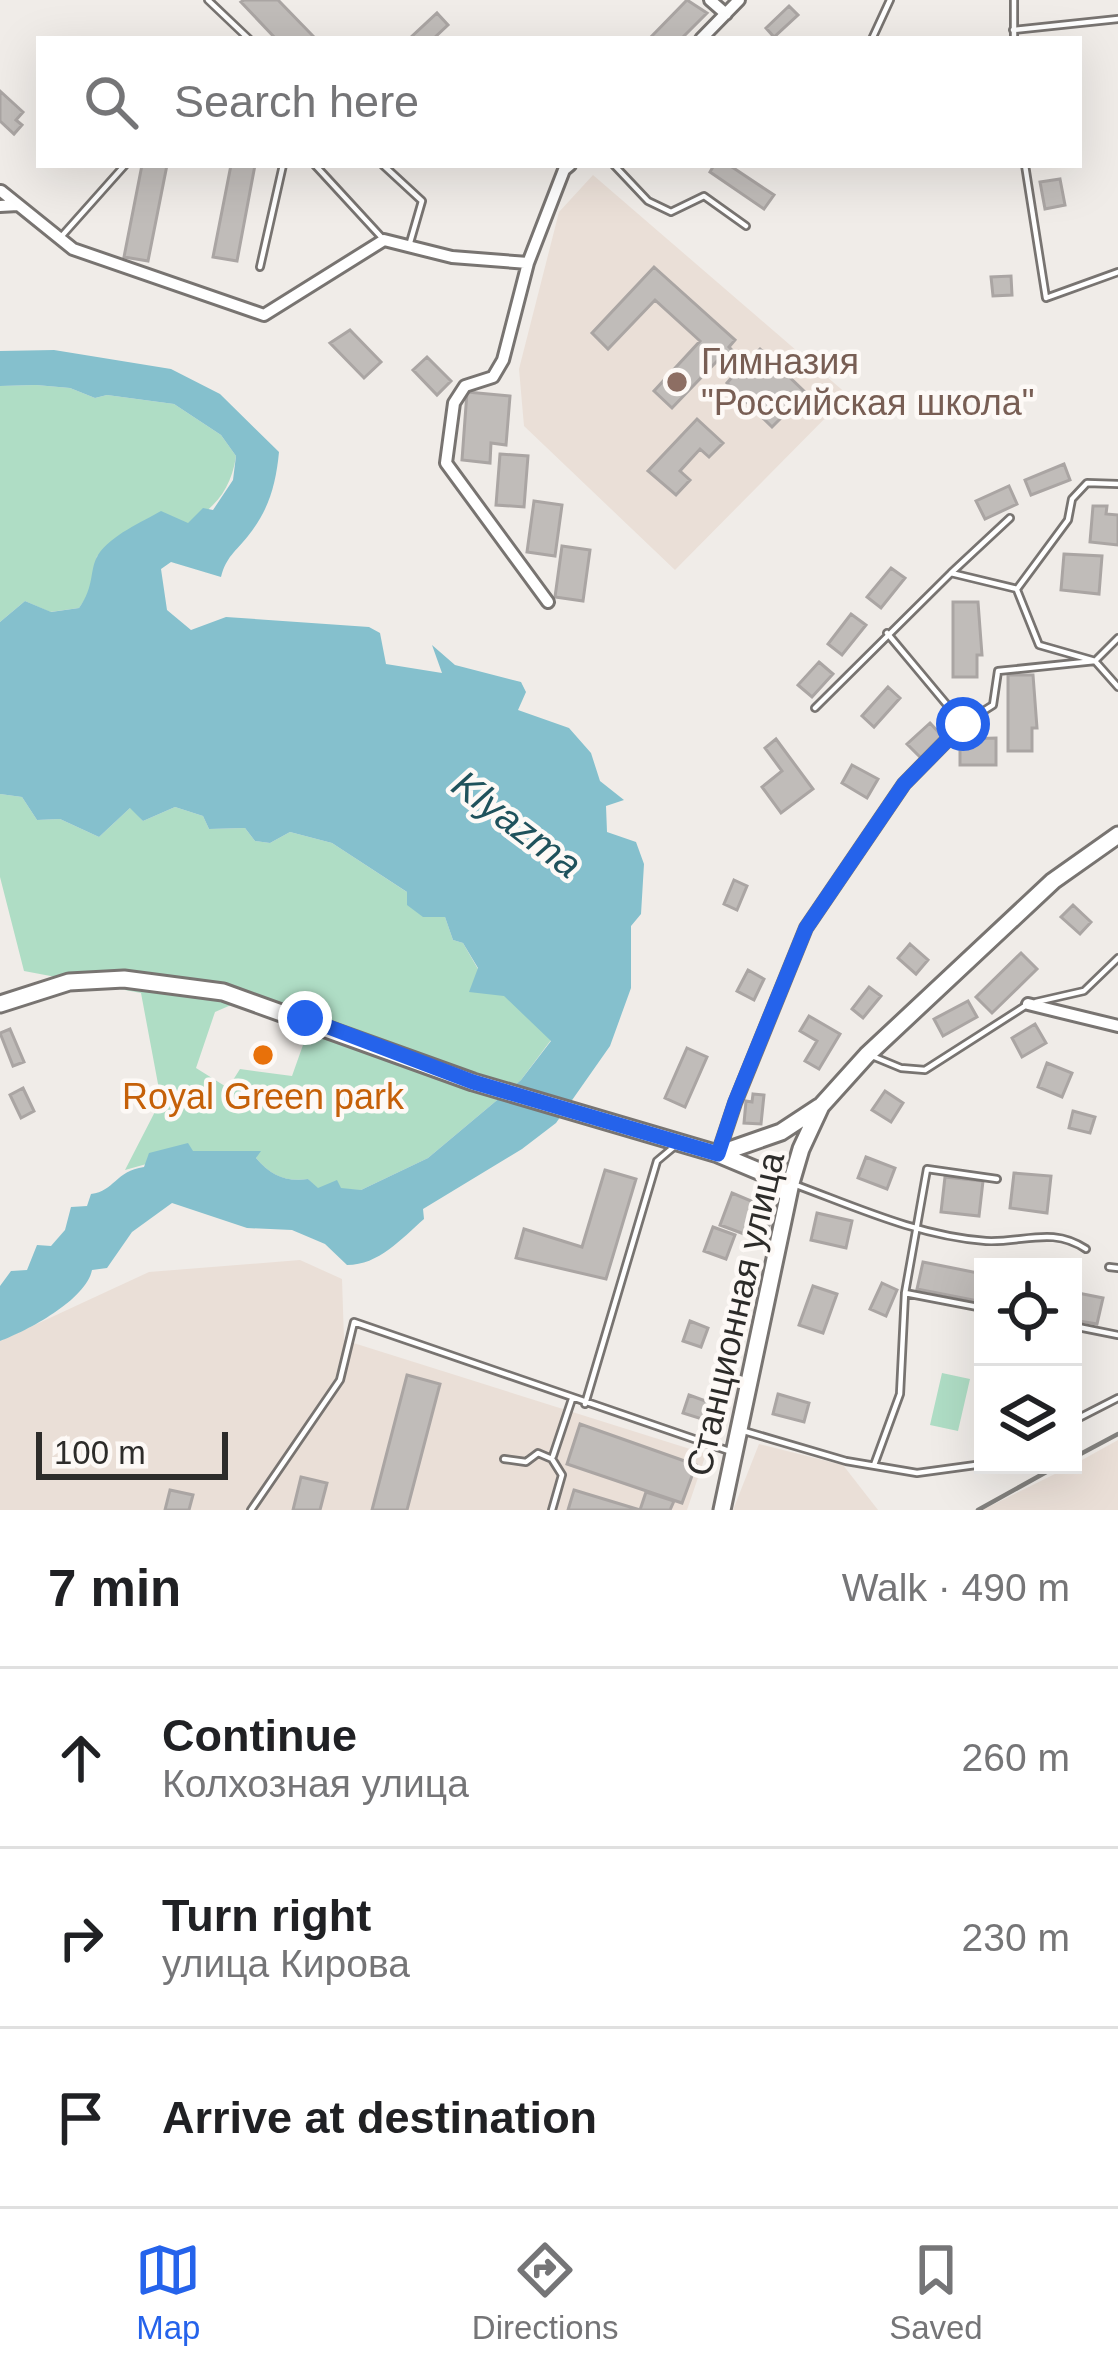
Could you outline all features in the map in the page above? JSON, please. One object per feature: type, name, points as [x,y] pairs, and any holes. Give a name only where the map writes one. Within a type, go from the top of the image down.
[{"type":"street","points":[[710,0],[726,14]]},
{"type":"street","points":[[704,36],[739,0]]},
{"type":"street","points":[[548,602],[446,463],[454,403],[465,386],[493,376],[503,360],[527,263],[564,168]]},
{"type":"street","points":[[0,191],[73,249],[263,315],[384,240],[452,257],[527,263]]},
{"type":"street","points":[[0,206],[18,205]]},
{"type":"street","points":[[718,1154],[806,928],[904,784],[963,724]]},
{"type":"street","name":"Станционная улица","points":[[722,1510],[790,1189],[800,1150],[821,1106],[868,1054],[1052,881],[1118,835]]},
{"type":"street","points":[[0,1004],[69,982],[141,979],[223,992],[473,1082],[718,1154],[790,1189]]},
{"type":"street","points":[[1028,1004],[1118,1026]]},
{"type":"street","points":[[718,1154],[782,1132],[821,1106]]},
{"type":"lane","points":[[208,0],[246,36]]},
{"type":"lane","points":[[873,36],[890,0]]},
{"type":"lane","points":[[1014,0],[1014,36]]},
{"type":"lane","points":[[1013,30],[1118,19]]},
{"type":"lane","points":[[60,238],[122,168]]},
{"type":"lane","points":[[260,266],[282,168]]},
{"type":"lane","points":[[318,168],[384,240]]},
{"type":"lane","points":[[386,168],[422,201],[409,246]]},
{"type":"lane","points":[[617,168],[648,201],[671,212],[704,196],[746,226]]},
{"type":"lane","points":[[1025,168],[1046,298],[1118,272]]},
{"type":"lane","points":[[1017,590],[1068,520],[1072,500],[1087,483],[1118,484]]},
{"type":"lane","points":[[815,708],[1010,518]]},
{"type":"lane","points":[[952,573],[1017,590]]},
{"type":"lane","points":[[1017,590],[1039,645],[1095,661],[1118,687]]},
{"type":"lane","points":[[887,633],[963,724],[993,705],[998,671],[1095,661],[1118,638]]},
{"type":"lane","points":[[868,1054],[901,1068],[925,1070],[1028,1004],[1084,991],[1118,958]]},
{"type":"lane","points":[[585,1404],[657,1161],[679,1143]]},
{"type":"lane","points":[[874,1466],[900,1394],[905,1293],[927,1168],[997,1179]]},
{"type":"lane","points":[[790,1189],[917,1230],[988,1241],[1066,1236],[1085,1249]]},
{"type":"lane","points":[[1109,1267],[1118,1268]]},
{"type":"lane","points":[[905,1293],[974,1306]]},
{"type":"lane","points":[[251,1510],[340,1380],[355,1322],[735,1453]]},
{"type":"lane","points":[[1082,1328],[1118,1335]]},
{"type":"lane","points":[[1082,1416],[1118,1398]]},
{"type":"lane","points":[[552,1459],[572,1400]]},
{"type":"lane","points":[[739,1429],[917,1473],[974,1465]]},
{"type":"lane","points":[[503,1460],[526,1462],[538,1453],[552,1459],[562,1475],[551,1510]]},
{"type":"shaded area","name":"Гимназия \"Российская школа\"","points":[[593,175],[848,395],[675,570],[524,426],[519,369],[559,212]]},
{"type":"shaded area","points":[[300,1260],[342,1279],[344,1340],[706,1454],[687,1510],[0,1510],[0,1341],[149,1272]]},
{"type":"shaded area","points":[[1118,1440],[1118,1510],[982,1510],[1055,1474],[1082,1474],[1082,1460]]},
{"type":"shaded area","points":[[759,1444],[843,1465],[878,1510],[733,1510]]},
{"type":"green space","points":[[0,386],[70,388],[95,398],[107,395],[174,404],[221,435],[236,456],[230,480],[203,513],[165,534],[97,556],[90,592],[79,608],[50,612],[25,601],[0,622]]},
{"type":"green space","points":[[0,794],[22,797],[37,820],[60,819],[99,837],[131,807],[143,821],[175,807],[203,816],[209,829],[245,828],[255,841],[270,843],[290,832],[332,843],[445,917],[453,940],[463,943],[478,969],[551,1040],[521,1080],[428,1158],[361,1190],[317,1189],[308,1179],[279,1176],[256,1158],[259,1151],[193,1151],[125,1170],[161,1100],[141,993],[24,971],[0,877]],"holes":[[[231,1005],[303,1025],[297,1043],[303,1045],[292,1076],[240,1069],[228,1088],[196,1068],[215,1012]]]},
{"type":"green space","points":[[942,1373],[970,1379],[958,1431],[930,1425]]},
{"type":"water","name":"Klyazma","points":[[54,350],[171,369],[220,394],[279,452],[266,506],[221,577],[171,562],[161,569],[167,610],[191,630],[226,617],[369,627],[380,633],[386,664],[442,673],[432,645],[455,665],[521,682],[526,692],[518,710],[569,728],[591,753],[600,781],[624,800],[606,806],[607,832],[636,842],[644,864],[641,914],[631,926],[631,988],[610,1046],[556,1123],[423,1209],[424,1219],[389,1249],[369,1261],[347,1265],[325,1244],[292,1230],[247,1228],[172,1203],[132,1232],[107,1268],[92,1270],[67,1303],[0,1341],[0,1286],[11,1271],[27,1270],[37,1245],[51,1246],[65,1230],[71,1207],[87,1206],[91,1194],[144,1167],[149,1153],[188,1143],[193,1151],[261,1151],[256,1158],[279,1176],[308,1179],[318,1188],[337,1180],[341,1188],[361,1190],[428,1158],[521,1080],[551,1041],[504,996],[469,992],[478,968],[463,943],[453,940],[445,917],[423,917],[407,905],[407,892],[332,843],[290,832],[270,843],[255,841],[245,828],[209,829],[203,816],[175,807],[143,821],[130,808],[99,837],[60,819],[37,820],[22,797],[0,794],[0,622],[25,601],[51,612],[79,608],[95,561],[111,541],[161,511],[188,523],[203,508],[213,510],[233,480],[236,456],[221,435],[174,404],[107,395],[95,398],[70,388],[0,386],[0,351]]},
{"type":"building","points":[[278,0],[313,36],[273,36],[241,2]]},
{"type":"building","points":[[687,0],[707,13],[684,36],[652,36]]},
{"type":"building","points":[[789,6],[798,15],[775,36],[766,28]]},
{"type":"building","points":[[437,13],[448,25],[436,36],[412,36]]},
{"type":"building","points":[[0,91],[23,112],[16,120],[22,125],[14,134],[0,121]]},
{"type":"building","points":[[141,168],[166,168],[148,261],[124,257]]},
{"type":"building","points":[[230,168],[254,168],[237,261],[213,257]]},
{"type":"building","points":[[734,168],[774,195],[764,209],[710,172]]},
{"type":"building","points":[[1060,179],[1065,205],[1045,209],[1040,182]]},
{"type":"building","points":[[654,267],[735,340],[729,347],[745,364],[760,349],[806,393],[772,427],[727,383],[733,376],[717,361],[672,408],[654,391],[700,341],[655,300],[608,349],[592,333]]},
{"type":"building","points":[[1011,276],[1012,295],[993,296],[991,277]]},
{"type":"building","points":[[350,330],[381,362],[364,378],[330,343]]},
{"type":"building","points":[[427,357],[451,381],[437,395],[413,370]]},
{"type":"building","points":[[467,392],[510,396],[506,445],[491,443],[490,463],[462,460]]},
{"type":"building","points":[[697,419],[723,443],[709,457],[700,449],[680,471],[690,480],[676,495],[648,471]]},
{"type":"building","points":[[500,454],[528,456],[524,507],[496,505]]},
{"type":"building","points":[[1064,464],[1070,480],[1031,495],[1025,480]]},
{"type":"building","points":[[1009,486],[1017,504],[985,519],[976,501]]},
{"type":"building","points":[[534,501],[562,505],[555,556],[527,552]]},
{"type":"building","points":[[1093,506],[1107,506],[1106,514],[1118,515],[1118,545],[1090,542]]},
{"type":"building","points":[[562,546],[590,550],[583,601],[555,597]]},
{"type":"building","points":[[1064,554],[1102,556],[1099,594],[1061,590]]},
{"type":"building","points":[[891,568],[905,578],[881,608],[867,597]]},
{"type":"building","points":[[953,602],[978,602],[982,655],[977,655],[977,677],[953,677]]},
{"type":"building","points":[[851,614],[866,625],[842,655],[828,644]]},
{"type":"building","points":[[819,662],[833,674],[812,697],[798,685]]},
{"type":"building","points":[[1008,675],[1033,675],[1037,728],[1032,728],[1032,751],[1008,751]]},
{"type":"building","points":[[888,687],[900,698],[874,727],[862,716]]},
{"type":"building","points":[[930,723],[943,737],[921,758],[907,744]]},
{"type":"building","points":[[996,738],[996,765],[960,765],[960,739]]},
{"type":"building","points":[[776,739],[813,789],[781,813],[762,787],[782,771],[765,748]]},
{"type":"building","points":[[852,765],[878,779],[867,798],[842,783]]},
{"type":"building","points":[[734,880],[747,886],[737,910],[724,904]]},
{"type":"building","points":[[1073,905],[1091,922],[1080,934],[1061,917]]},
{"type":"building","points":[[910,944],[928,960],[916,974],[898,958]]},
{"type":"building","points":[[1021,953],[1037,969],[992,1013],[976,997]]},
{"type":"building","points":[[748,970],[764,979],[754,1000],[737,991]]},
{"type":"building","points":[[869,987],[881,996],[863,1018],[852,1009]]},
{"type":"building","points":[[968,1001],[977,1017],[943,1036],[934,1019]]},
{"type":"building","points":[[809,1016],[840,1034],[819,1069],[805,1061],[817,1041],[800,1031]]},
{"type":"building","points":[[1035,1024],[1046,1043],[1022,1057],[1012,1038]]},
{"type":"building","points":[[10,1029],[24,1062],[13,1066],[0,1033]]},
{"type":"building","points":[[687,1048],[707,1057],[685,1107],[665,1098]]},
{"type":"building","points":[[1047,1063],[1072,1073],[1062,1097],[1038,1087]]},
{"type":"building","points":[[23,1088],[34,1111],[21,1118],[10,1095]]},
{"type":"building","points":[[885,1091],[903,1103],[891,1122],[872,1110]]},
{"type":"building","points":[[753,1094],[764,1095],[761,1124],[744,1123],[746,1101],[752,1102]]},
{"type":"building","points":[[1073,1111],[1095,1117],[1090,1133],[1069,1128]]},
{"type":"building","points":[[866,1157],[895,1168],[887,1189],[858,1178]]},
{"type":"building","points":[[605,1170],[636,1179],[606,1279],[516,1258],[524,1229],[582,1247]]},
{"type":"building","points":[[1014,1173],[1051,1176],[1047,1213],[1010,1208]]},
{"type":"building","points":[[945,1177],[983,1181],[979,1216],[941,1212]]},
{"type":"building","points":[[732,1193],[775,1211],[763,1241],[720,1225]]},
{"type":"building","points":[[817,1213],[852,1221],[846,1248],[811,1240]]},
{"type":"building","points":[[713,1227],[735,1235],[726,1259],[704,1251]]},
{"type":"building","points":[[923,1262],[974,1272],[974,1300],[917,1289]]},
{"type":"building","points":[[882,1283],[897,1290],[886,1316],[870,1309]]},
{"type":"building","points":[[813,1286],[837,1294],[823,1333],[799,1325]]},
{"type":"building","points":[[1082,1294],[1103,1298],[1097,1324],[1082,1322]]},
{"type":"building","points":[[690,1321],[708,1328],[701,1347],[683,1341]]},
{"type":"building","points":[[407,1375],[440,1384],[407,1510],[372,1510]]},
{"type":"building","points":[[778,1394],[809,1403],[804,1422],[773,1414]]},
{"type":"building","points":[[689,1395],[711,1403],[705,1420],[683,1413]]},
{"type":"building","points":[[580,1424],[696,1465],[682,1503],[567,1464]]},
{"type":"building","points":[[301,1477],[327,1483],[320,1510],[293,1510]]},
{"type":"building","points":[[170,1490],[193,1495],[189,1510],[165,1510]]},
{"type":"building","points":[[574,1490],[640,1510],[568,1510]]},
{"type":"building","points":[[646,1492],[674,1501],[670,1510],[640,1510]]},
{"type":"railway","points":[[1082,1453],[1118,1434]]},
{"type":"railway","points":[[978,1510],[1043,1474]]},
{"type":"place","name":"Гимназия \"Российская школа\"","points":[[677,382]]},
{"type":"place","name":"Royal Green park","points":[[263,1055]]},
{"type":"route","points":[[305,1018],[473,1082],[718,1154],[806,928],[904,784],[963,724]]}]
